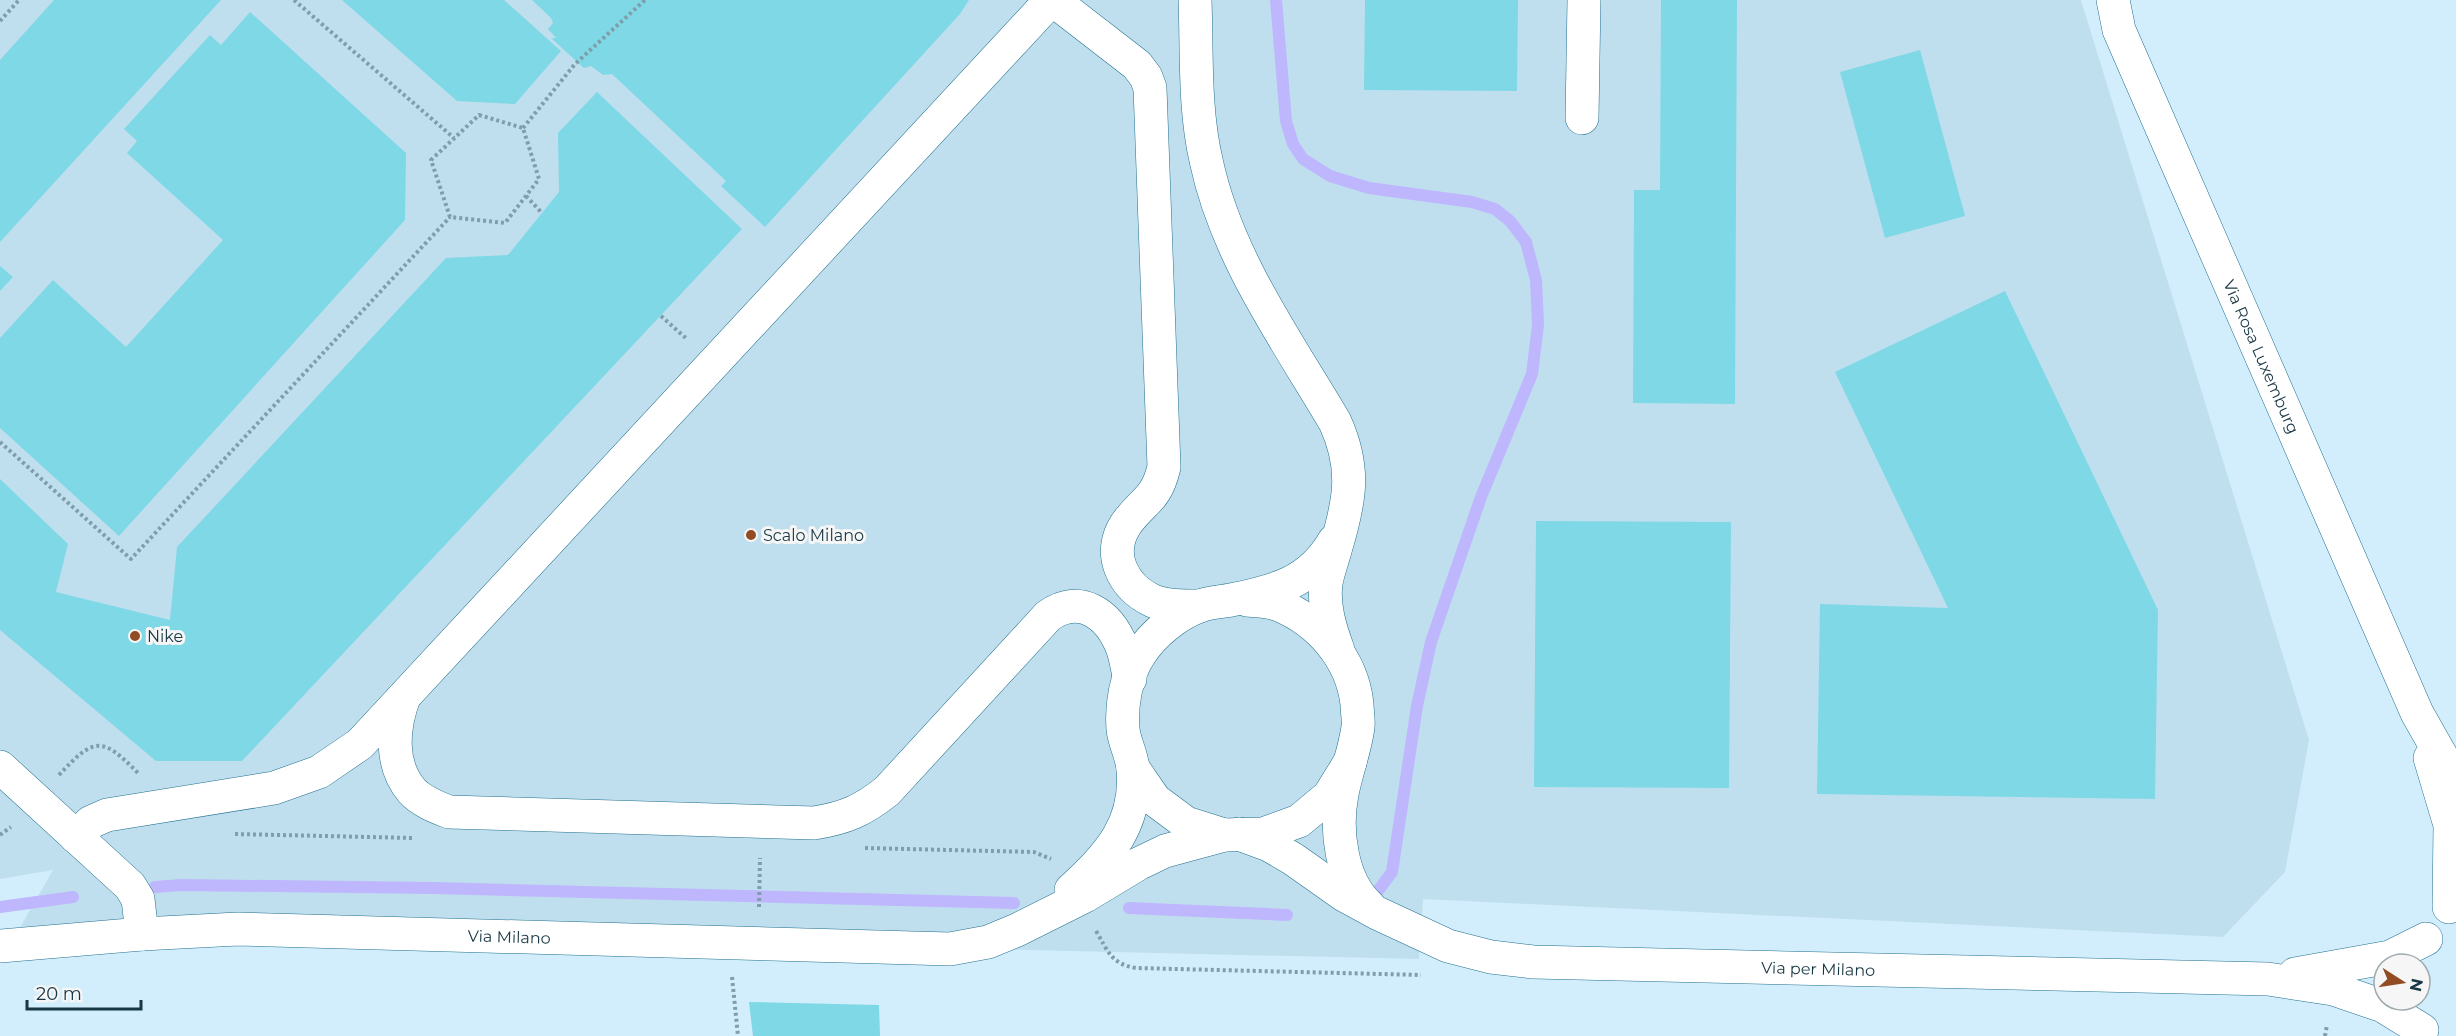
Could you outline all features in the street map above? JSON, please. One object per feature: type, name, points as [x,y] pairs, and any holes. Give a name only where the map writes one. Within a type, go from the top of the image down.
[{"type":"street","points":[[76,837],[91,822],[107,815],[274,788],[319,772],[360,744],[1052,0],[1137,65],[1146,77],[1150,88],[1164,467],[1160,484],[1150,501],[1126,524],[1119,540],[1116,559],[1124,576],[1137,592],[1155,602],[1174,606],[1199,606],[1274,591],[1291,584],[1327,554],[1342,527]]},
{"type":"street","points":[[1195,0],[1199,120],[1205,159],[1217,204],[1251,280],[1335,422],[1345,445],[1349,471],[1349,500],[1326,582],[1326,604],[1330,627],[1355,686],[1359,725],[1342,796],[1340,824],[1342,854],[1350,878],[1363,901],[1377,913]]},
{"type":"street","points":[[1582,118],[1584,0]]},
{"type":"street","name":"Via Rosa Luxemburg","points":[[2113,0],[2119,30],[2416,713],[2456,782]]},
{"type":"street","points":[[1238,599],[1276,604],[1294,613],[1311,622],[1338,650]]},
{"type":"street","points":[[405,695],[397,716],[394,741],[399,768],[412,790],[429,804],[448,812],[814,823],[840,819],[857,812],[887,791],[1048,616],[1062,606],[1080,606],[1096,612],[1112,627],[1122,648],[1130,679]]},
{"type":"street","points":[[1075,895],[1114,846],[1126,823],[1132,794],[1133,768],[1123,730],[1125,691],[1139,655],[1166,626],[1199,606]]},
{"type":"street","name":"Via Rosa Luxemburg","points":[[2416,713],[2450,825],[2453,905]]},
{"type":"street","points":[[1075,895],[1165,851],[1231,835],[1263,834],[1299,821],[1329,796],[1350,762]]},
{"type":"street","points":[[0,768],[130,886],[138,899],[141,934]]},
{"type":"street","name":"Via per Milano","points":[[1133,768],[1155,800],[1186,823],[1269,845],[1344,895],[1377,913],[1448,946],[1491,957],[1533,962],[2268,978],[2333,989],[2421,1022]]},
{"type":"street","name":"Via Milano","points":[[0,946],[141,934],[238,929],[950,949],[988,942],[1017,930],[1056,904],[1075,895]]},
{"type":"street","points":[[2423,952],[2453,905]]},
{"type":"street","name":"Via per Milano","points":[[2268,978],[2372,960]]},
{"type":"path","points":[[0,21],[19,0]]},
{"type":"path","points":[[294,0],[454,138]]},
{"type":"path","points":[[523,128],[575,64],[645,0]]},
{"type":"path","points":[[450,216],[431,160],[479,115],[523,128]]},
{"type":"path","points":[[450,216],[506,223],[539,179],[523,128]]},
{"type":"path","points":[[526,196],[543,213]]},
{"type":"path","points":[[0,442],[131,559],[450,216]]},
{"type":"path","points":[[0,835],[11,827],[78,755],[93,746],[106,746],[118,752],[170,805]]},
{"type":"path","points":[[227,833],[417,838]]},
{"type":"path","points":[[856,848],[1034,852],[1049,857],[1057,865],[1113,959],[1124,966],[1423,975]]},
{"type":"path","points":[[759,909],[760,861]]},
{"type":"path","points":[[729,944],[738,1036]]},
{"type":"shaded area","name":"Scalo Milano","points":[[0,0],[2081,0],[2309,740],[2285,872],[2223,937],[1423,899],[1419,959],[758,944],[10,945],[53,870],[0,879]]},
{"type":"building","points":[[54,0],[221,0],[0,242],[0,60]]},
{"type":"building","points":[[342,0],[504,0],[561,51],[515,104],[457,101]]},
{"type":"building","points":[[532,0],[969,0],[960,14],[765,227],[721,186],[726,181],[612,74],[603,75],[591,66],[584,68],[551,38],[556,38],[548,29],[553,23],[551,18]]},
{"type":"building","points":[[1365,0],[1518,0],[1517,91],[1364,90]]},
{"type":"building","points":[[1661,0],[1737,0],[1735,404],[1633,403],[1634,190],[1660,190]]},
{"type":"building","points":[[250,12],[406,153],[405,220],[119,536],[0,428],[0,338],[53,280],[126,347],[223,240],[127,153],[137,141],[124,129],[210,35],[221,45]]},
{"type":"building","points":[[1920,50],[1965,216],[1885,238],[1840,72]]},
{"type":"building","points":[[597,92],[742,229],[242,761],[156,761],[0,630],[0,479],[68,544],[56,592],[170,620],[177,547],[446,258],[508,255],[559,192],[558,133]]},
{"type":"building","points":[[0,266],[13,277],[0,291]]},
{"type":"building","points":[[2005,291],[2158,610],[2155,799],[1817,794],[1820,604],[1948,608],[1835,372]]},
{"type":"building","points":[[1536,521],[1731,522],[1729,788],[1534,787]]},
{"type":"building","points":[[749,1002],[879,1005],[880,1036],[753,1036]]},
{"type":"waterway","points":[[1276,0],[1286,121],[1293,144],[1303,159],[1330,176],[1369,188],[1472,202],[1495,209],[1510,221],[1526,242],[1536,280],[1538,325],[1532,374],[1481,497],[1431,642],[1417,706],[1392,872],[1375,895]]},
{"type":"waterway","points":[[155,887],[181,885],[433,888],[1014,903]]},
{"type":"waterway","points":[[0,907],[73,897]]},
{"type":"waterway","points":[[1129,908],[1287,915]]},
{"type":"place","name":"Scalo Milano","points":[[751,535]]},
{"type":"place","name":"Nike","points":[[135,636]]}]
